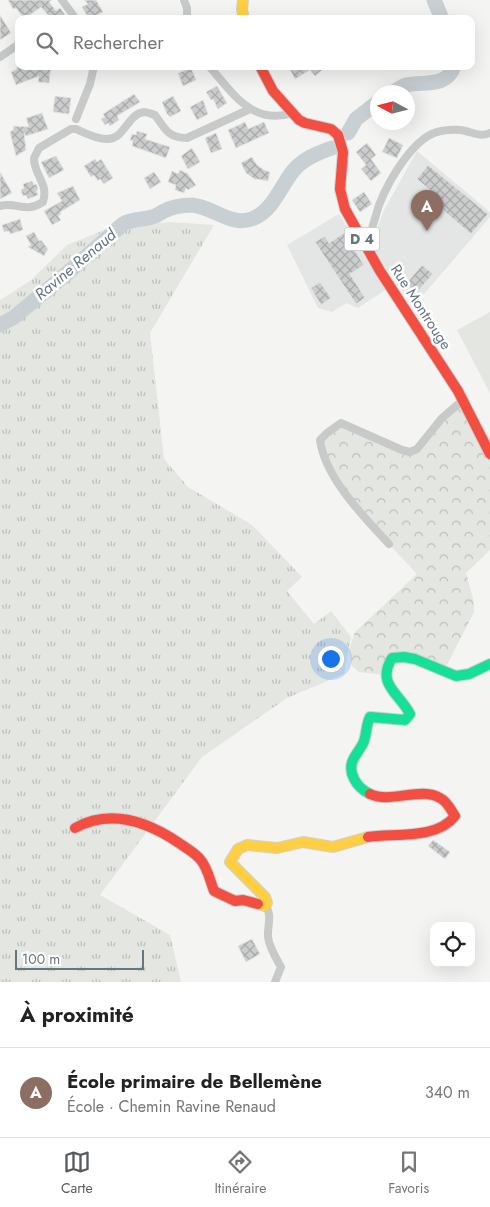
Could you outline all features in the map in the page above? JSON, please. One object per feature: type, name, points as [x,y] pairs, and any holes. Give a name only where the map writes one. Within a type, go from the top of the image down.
[{"type":"street","points":[[62,0],[73,15]]},
{"type":"street","points":[[184,0],[187,15]]},
{"type":"street","points":[[242,0],[243,15]]},
{"type":"street","points":[[0,57],[15,47]]},
{"type":"street","points":[[76,119],[90,84],[93,70]]},
{"type":"street","points":[[213,70],[244,105],[250,109],[262,114],[286,115],[293,113]]},
{"type":"street","name":"Rue Montrouge","points":[[262,70],[276,96],[300,120],[308,125],[337,133],[344,149],[339,182],[341,202],[390,287],[463,400],[490,454]]},
{"type":"street","points":[[0,206],[7,204],[22,208],[36,207],[43,202],[46,194],[44,184],[37,171],[34,158],[39,148],[71,129],[106,140],[113,139],[120,135],[138,114],[144,112],[155,115],[166,131],[175,138],[187,138],[250,109]]},
{"type":"street","points":[[366,246],[380,204],[394,177],[414,147],[434,132],[460,130],[476,134],[486,135],[490,133]]},
{"type":"street","points":[[389,544],[371,525],[335,480],[322,454],[320,440],[326,433],[341,423],[410,452],[417,449],[442,418],[463,400]]},
{"type":"street","points":[[265,906],[267,903],[266,898],[230,862],[231,855],[236,850],[250,844],[264,848],[279,848],[300,842],[330,848],[362,838],[423,832],[443,827],[453,821],[455,816],[443,799],[437,796],[419,795],[379,798],[368,795],[360,789],[354,780],[352,762],[364,742],[365,726],[370,717],[405,720],[410,714],[402,699],[388,685],[385,675],[387,665],[392,658],[403,656],[436,666],[454,676],[463,675],[490,664]]},
{"type":"street","points":[[75,828],[83,823],[100,819],[146,824],[192,850],[202,861],[214,891],[235,901],[243,900],[265,906],[269,909],[268,941],[281,967],[275,982]]},
{"type":"shaded area","points":[[417,151],[490,212],[490,217],[413,307],[371,246],[384,210]]},
{"type":"shaded area","points":[[339,214],[385,290],[358,308],[346,303],[332,312],[318,308],[287,245]]},
{"type":"green space","points":[[169,222],[214,225],[150,333],[164,459],[188,487],[252,525],[302,577],[287,591],[314,624],[331,611],[351,637],[344,674],[287,698],[202,757],[100,895],[170,935],[181,982],[0,982],[0,300],[30,281],[67,245],[107,229]]},
{"type":"green space","points":[[490,312],[490,393],[457,330]]},
{"type":"green space","points":[[463,400],[490,454],[490,550],[466,573],[474,602],[474,612],[444,671],[417,660],[413,652],[392,658],[385,675],[359,672],[352,666],[349,650],[355,632],[417,574],[371,525],[335,480],[320,440],[341,423],[410,452]]},
{"type":"building","points":[[8,0],[52,0],[49,2],[56,11],[60,8],[65,15],[48,15],[41,7],[30,15],[21,15],[16,8],[13,9]]},
{"type":"building","points":[[84,0],[96,0],[103,12],[97,15],[87,15],[82,7],[88,4]]},
{"type":"building","points":[[0,15],[11,33],[0,40]]},
{"type":"building","points":[[15,70],[51,70],[49,83],[38,82],[39,76],[16,85],[11,72]]},
{"type":"building","points":[[192,70],[196,80],[183,86],[178,73]]},
{"type":"building","points":[[290,70],[310,70],[295,79]]},
{"type":"building","points":[[310,70],[322,70],[315,76]]},
{"type":"building","points":[[217,86],[227,103],[218,109],[213,99],[211,100],[206,92]]},
{"type":"building","points":[[134,94],[140,102],[117,116],[119,120],[110,126],[108,123],[105,125],[101,119],[105,117],[103,114]]},
{"type":"building","points":[[55,96],[71,98],[69,114],[53,112]]},
{"type":"building","points":[[173,96],[181,111],[170,117],[162,102]]},
{"type":"building","points":[[203,100],[208,114],[197,120],[190,107]]},
{"type":"building","points":[[42,113],[48,129],[26,136],[24,133],[26,150],[16,156],[10,132],[14,126],[29,127],[26,118]]},
{"type":"building","points":[[245,122],[248,129],[264,122],[269,133],[236,148],[228,130]]},
{"type":"building","points":[[137,131],[147,134],[145,139],[170,147],[166,158],[132,146],[133,141],[130,140],[132,134],[136,135]]},
{"type":"building","points":[[216,133],[222,149],[211,153],[205,138]]},
{"type":"building","points":[[389,138],[403,145],[397,158],[382,152]]},
{"type":"building","points":[[367,143],[376,155],[371,159],[381,173],[371,181],[361,169],[366,165],[356,152]]},
{"type":"building","points":[[192,148],[200,162],[188,169],[181,156]]},
{"type":"building","points":[[56,156],[64,170],[49,178],[41,162]]},
{"type":"building","points":[[252,157],[257,165],[270,172],[268,181],[256,180],[246,173],[241,163]]},
{"type":"building","points":[[95,159],[97,162],[101,159],[113,178],[104,184],[100,179],[98,181],[94,175],[91,177],[84,166]]},
{"type":"building","points":[[428,165],[488,214],[471,234],[430,199],[435,194],[417,179]]},
{"type":"building","points":[[180,170],[188,174],[196,185],[188,190],[186,188],[184,193],[175,190],[176,185],[168,182],[172,171],[178,174]]},
{"type":"building","points":[[0,172],[12,193],[0,199]]},
{"type":"building","points":[[154,172],[161,182],[150,189],[144,178]]},
{"type":"building","points":[[32,181],[37,186],[38,190],[36,191],[38,195],[28,199],[26,195],[23,196],[21,190],[24,188],[23,184]]},
{"type":"building","points":[[73,186],[80,200],[60,212],[61,214],[58,216],[61,220],[52,225],[44,211],[62,201],[57,193]]},
{"type":"building","points":[[364,192],[372,204],[360,212],[352,200]]},
{"type":"building","points":[[20,219],[23,230],[10,234],[9,231],[4,232],[2,225]]},
{"type":"building","points":[[34,232],[39,241],[41,240],[48,249],[44,256],[28,247],[31,245],[26,236]]},
{"type":"building","points":[[344,233],[364,265],[350,274],[365,298],[356,304],[315,242],[325,236],[329,243]]},
{"type":"building","points":[[422,265],[433,274],[416,293],[406,284]]},
{"type":"building","points":[[320,282],[331,298],[321,305],[311,288]]},
{"type":"building","points":[[433,840],[450,852],[445,859],[428,846]]},
{"type":"building","points":[[252,939],[260,954],[246,962],[238,946]]},
{"type":"waterway","name":"Ravine Renaud","points":[[434,0],[440,15]]},
{"type":"waterway","name":"Ravine Renaud","points":[[406,85],[440,81],[446,78],[452,70]]},
{"type":"waterway","name":"Ravine Renaud","points":[[348,133],[356,119],[370,108]]},
{"type":"waterway","name":"Ravine Renaud","points":[[0,325],[13,318],[123,224],[154,217],[165,210],[188,205],[200,207],[231,219],[246,220],[254,218],[272,204],[293,171],[301,163],[332,148]]},
{"type":"traffic: fast","points":[[370,794],[357,784],[351,769],[354,758],[364,741],[370,717],[405,720],[410,714],[388,682],[388,667],[392,658],[404,657],[415,659],[456,676],[469,674],[490,664]]},
{"type":"traffic: slow","points":[[243,0],[243,15]]},
{"type":"traffic: slow","points":[[258,904],[265,906],[267,903],[265,897],[230,862],[238,849],[247,845],[277,848],[303,842],[333,847],[368,837]]},
{"type":"traffic: jam","points":[[262,70],[273,91],[299,120],[331,129],[338,135],[343,152],[340,189],[345,209],[380,271],[458,391],[490,454]]},
{"type":"traffic: jam","points":[[368,837],[426,832],[447,824],[455,816],[445,801],[432,795],[415,794],[378,797],[370,794]]},
{"type":"traffic: jam","points":[[75,828],[89,822],[116,818],[129,820],[155,829],[198,857],[205,866],[214,891],[235,901],[243,900],[258,904]]},
{"type":"place","name":"École primaire de Bellemène","points":[[427,231]]}]
